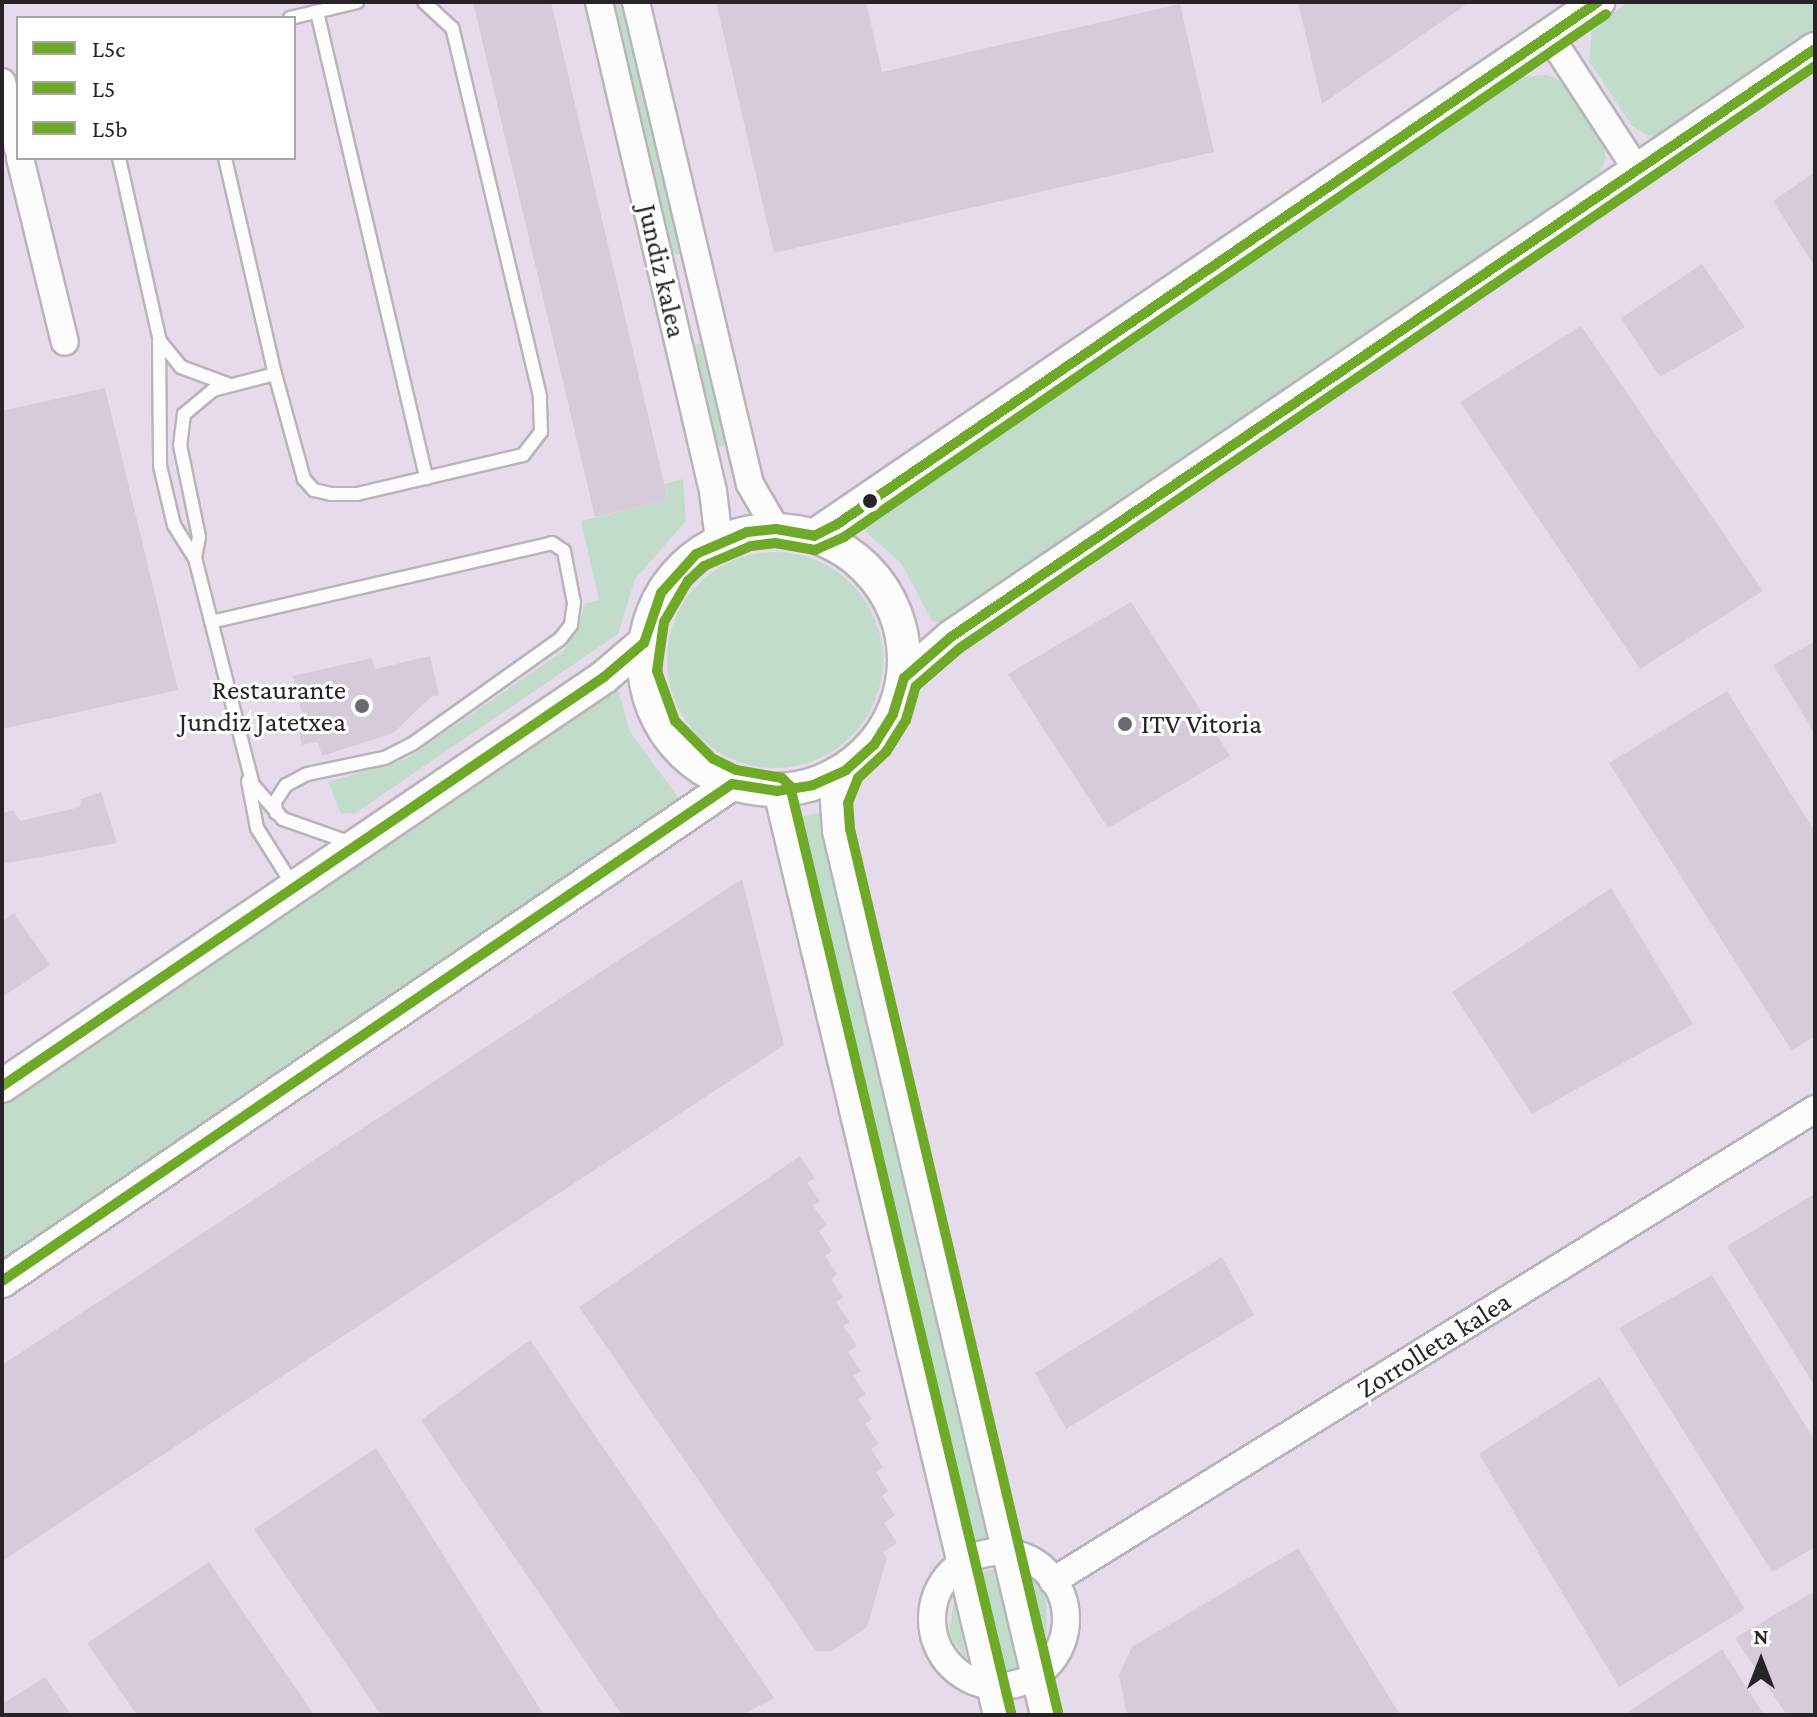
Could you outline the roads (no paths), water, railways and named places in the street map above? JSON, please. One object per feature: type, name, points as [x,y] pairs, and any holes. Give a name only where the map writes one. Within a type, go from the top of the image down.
[{"type":"street","name":"Jundiz kalea","points":[[599,2],[713,491],[719,541]]},
{"type":"street","name":"Jundiz kalea","points":[[636,2],[750,484],[776,529]]},
{"type":"street","points":[[814,536],[1598,2]]},
{"type":"street","points":[[1549,35],[1637,170]]},
{"type":"street","points":[[904,678],[951,637],[1815,49]]},
{"type":"street","points":[[2,82],[16,140]]},
{"type":"street","points":[[20,160],[65,342]]},
{"type":"street","points":[[776,529],[814,536],[856,559],[874,576],[894,607],[904,642],[904,678],[893,714],[874,745],[846,770],[813,785],[777,791],[732,784],[681,753],[663,729],[650,702],[644,643],[655,605],[677,572],[719,541],[776,529]]},
{"type":"street","points":[[2,1086],[604,677],[644,643]]},
{"type":"street","points":[[846,770],[834,801],[836,831],[1044,1715]]},
{"type":"street","points":[[2,1281],[732,784]]},
{"type":"street","points":[[777,791],[997,1715]]},
{"type":"street","name":"Zorrolleta kalea","points":[[1053,1581],[1815,1109]]},
{"type":"street","points":[[1006,1551],[1042,1565],[1053,1581],[1064,1611],[1063,1643],[1035,1676],[990,1686],[962,1675],[935,1639],[935,1600],[962,1563],[1006,1551]]},
{"type":"lane","points":[[296,17],[357,2]]},
{"type":"lane","points":[[225,160],[275,374],[304,479],[314,490],[357,494],[523,455],[543,421],[452,28],[424,2]]},
{"type":"lane","points":[[317,12],[426,478]]},
{"type":"lane","points":[[119,160],[160,341],[160,466],[174,525],[195,558],[246,766],[257,828],[295,888]]},
{"type":"lane","points":[[160,341],[181,367],[202,379],[230,385]]},
{"type":"lane","points":[[195,558],[199,537],[180,429],[184,414],[197,400],[230,385],[275,374]]},
{"type":"lane","points":[[211,622],[552,543],[564,551],[574,603],[571,625],[560,639],[412,744],[384,758],[307,774],[286,785],[275,802],[276,813]]},
{"type":"lane","points":[[246,766],[253,785],[276,813],[311,832],[358,844]]},
{"type":"place","name":"Restaurante Jundiz Jatetxea","points":[[362,706]]},
{"type":"place","name":"ITV Vitoria","points":[[1125,724]]}]
